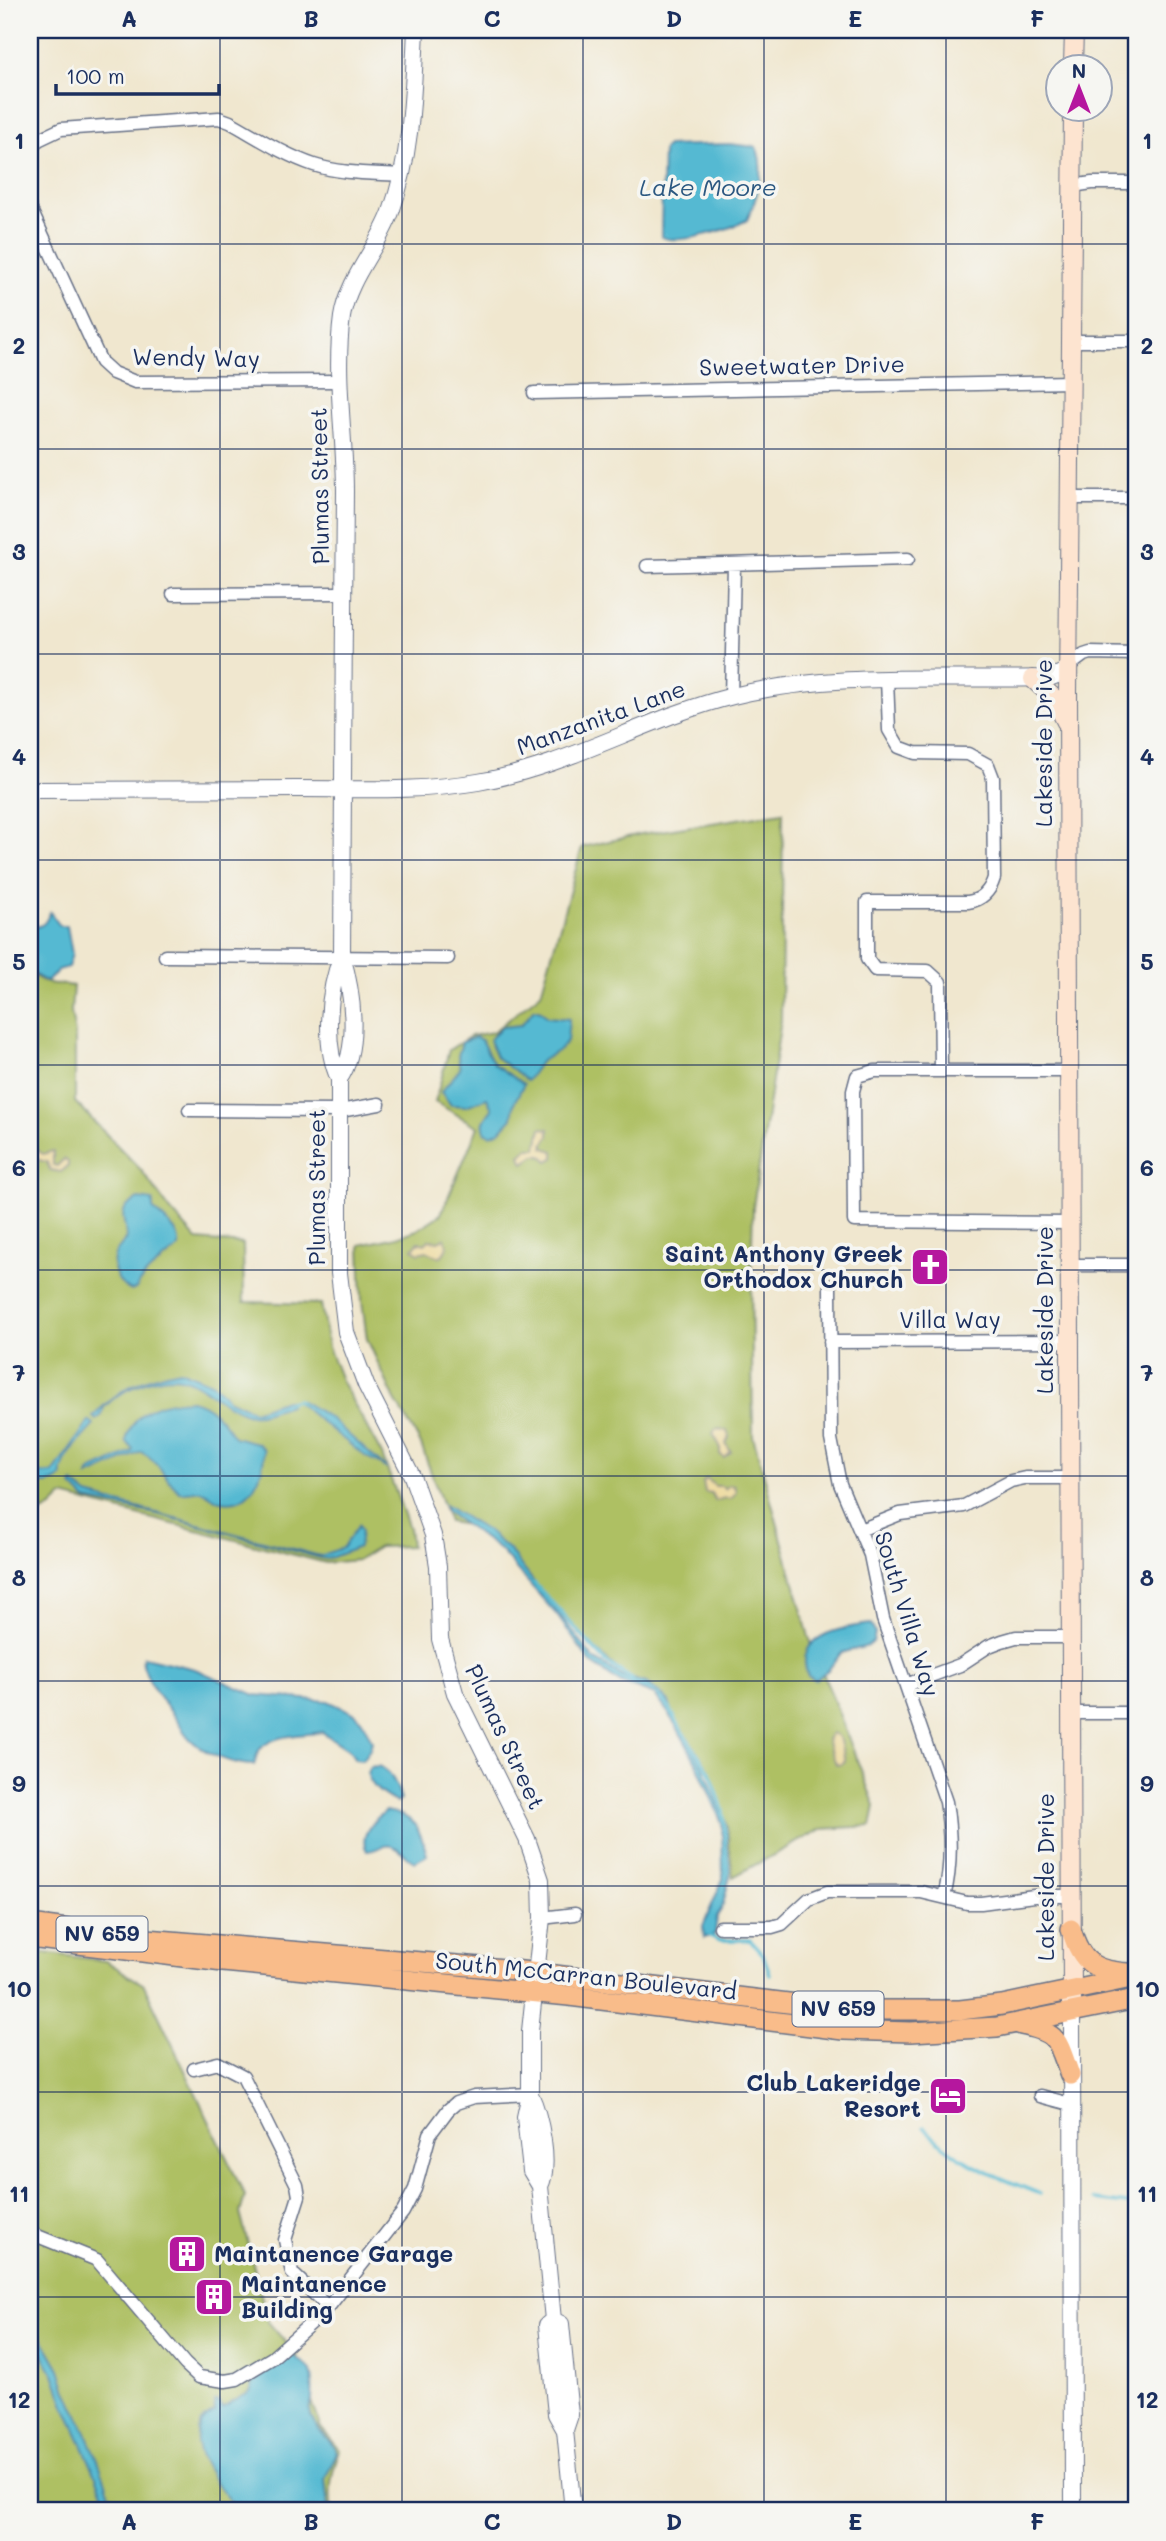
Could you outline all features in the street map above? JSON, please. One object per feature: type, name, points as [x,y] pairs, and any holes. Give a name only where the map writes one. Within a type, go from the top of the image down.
[{"type":"main road","points":[[1073,52],[1074,30]]},
{"type":"main road","name":"Lakeside Drive","points":[[1072,2012],[1069,666],[1073,122]]},
{"type":"main road","points":[[1033,679],[1054,698],[1069,727]]},
{"type":"main road","name":"South McCarran Boulevard","points":[[30,1924],[135,1938],[538,1973],[847,2010],[960,2010],[1071,1992],[1136,1976]]},
{"type":"main road","points":[[1071,1929],[1076,1945],[1087,1961],[1105,1971],[1136,1976]]},
{"type":"main road","name":"South McCarran Boulevard","points":[[30,1938],[159,1955],[535,1993],[813,2028],[911,2032],[1013,2024],[1136,1999]]},
{"type":"main road","points":[[729,2017],[742,2009],[816,2014],[847,2010]]},
{"type":"main road","points":[[1013,2024],[1049,2033],[1059,2044],[1070,2076]]},
{"type":"street","name":"Plumas Street","points":[[339,1079],[347,1066],[353,1022],[348,976],[342,956],[345,473],[340,381],[341,337],[346,300],[390,215],[402,175],[409,134],[416,30]]},
{"type":"street","points":[[30,150],[38,140],[61,129],[219,118],[314,165],[352,172],[402,175]]},
{"type":"street","points":[[1072,186],[1136,183]]},
{"type":"street","name":"Wendy Way","points":[[30,208],[101,362],[113,373],[135,382],[340,381]]},
{"type":"street","points":[[1071,341],[1136,341]]},
{"type":"street","name":"Sweetwater Drive","points":[[534,393],[1071,382]]},
{"type":"street","points":[[1070,498],[1136,498]]},
{"type":"street","points":[[647,566],[908,559]]},
{"type":"street","points":[[731,696],[734,565]]},
{"type":"street","points":[[173,594],[344,593]]},
{"type":"street","name":"Manzanita Lane","points":[[30,790],[431,788],[506,777],[572,757],[681,712],[731,696],[817,681],[1054,677],[1090,653],[1136,654]]},
{"type":"street","points":[[887,679],[889,730],[899,747],[915,753],[968,754],[988,765],[993,778],[993,878],[989,891],[975,901],[968,902],[867,902],[867,959],[875,970],[928,971],[940,982],[941,1070]]},
{"type":"street","points":[[165,956],[448,958]]},
{"type":"street","name":"Plumas Street","points":[[342,956],[335,973],[329,1017],[333,1063],[339,1079],[340,1273],[346,1332],[366,1385],[412,1476],[433,1535],[438,1566],[440,1639],[455,1693],[523,1840],[536,1859],[541,1880],[542,1918],[529,2053],[530,2094],[526,2117],[531,2171],[540,2186],[553,2320],[561,2324],[570,2415],[565,2430],[573,2511]]},
{"type":"street","points":[[1069,1071],[875,1071],[857,1076],[853,1091],[854,1221],[1069,1223]]},
{"type":"street","points":[[188,1110],[340,1111],[379,1104]]},
{"type":"street","points":[[1069,1265],[1136,1265]]},
{"type":"street","name":"South Villa Way","points":[[830,1286],[831,1438],[835,1463],[870,1555],[883,1619],[946,1802],[950,1855],[949,1877],[944,1897]]},
{"type":"street","name":"Villa Way","points":[[830,1342],[1069,1341]]},
{"type":"street","points":[[860,1530],[900,1514],[964,1506],[1011,1481],[1025,1478],[1070,1478]]},
{"type":"street","points":[[906,1685],[960,1665],[1002,1640],[1016,1637],[1070,1637]]},
{"type":"street","points":[[1070,1713],[1136,1713]]},
{"type":"street","points":[[720,1927],[772,1927],[791,1918],[809,1899],[827,1892],[922,1892],[981,1903],[1034,1896],[1071,1896]]},
{"type":"street","points":[[542,1918],[575,1914]]},
{"type":"street","name":"Lakeside Drive","points":[[1072,2012],[1070,2104],[1073,2511]]},
{"type":"street","points":[[194,2069],[218,2063],[243,2076],[297,2185],[299,2196],[285,2240],[292,2273],[328,2307]]},
{"type":"street","points":[[30,2233],[97,2260],[200,2378],[214,2381],[237,2379],[272,2358],[328,2307],[388,2232],[410,2200],[426,2144],[435,2126],[448,2110],[456,2103],[474,2097],[530,2094]]},
{"type":"street","points":[[1040,2096],[1070,2104]]},
{"type":"green space","points":[[783,812],[781,1020],[753,1207],[753,1436],[809,1637],[875,1806],[871,1826],[821,1829],[733,1877],[727,1827],[709,1769],[678,1723],[646,1684],[624,1675],[584,1639],[499,1543],[474,1526],[449,1522],[420,1442],[395,1400],[367,1339],[362,1302],[360,1245],[417,1230],[441,1214],[478,1127],[435,1102],[449,1050],[471,1036],[493,1032],[541,993],[582,847],[641,834]]},
{"type":"green space","points":[[30,974],[47,983],[73,986],[71,1012],[75,1034],[75,1102],[141,1170],[171,1211],[197,1240],[243,1244],[244,1302],[321,1304],[328,1347],[341,1380],[382,1455],[409,1528],[411,1546],[379,1547],[358,1560],[326,1563],[63,1496],[52,1507],[30,1519]]},
{"type":"green space","points":[[30,1951],[106,1961],[144,1985],[245,2196],[240,2213],[268,2322],[296,2354],[321,2428],[340,2450],[330,2495],[332,2511],[30,2511]]},
{"type":"sand","points":[[541,1128],[549,1129],[544,1148],[554,1151],[554,1158],[548,1161],[541,1155],[535,1155],[524,1163],[520,1155],[528,1148],[537,1148]]},
{"type":"sand","points":[[37,1150],[43,1154],[53,1151],[53,1165],[57,1166],[64,1159],[68,1166],[61,1172],[50,1170],[47,1162],[35,1159],[33,1154]]},
{"type":"sand","points":[[444,1238],[448,1245],[442,1256],[426,1251],[419,1253],[413,1249],[418,1242],[425,1244],[429,1240],[438,1241]]},
{"type":"sand","points":[[720,1429],[727,1431],[729,1437],[726,1444],[731,1452],[724,1458],[713,1434]]},
{"type":"sand","points":[[707,1479],[715,1486],[725,1489],[728,1485],[734,1486],[736,1492],[731,1499],[715,1501],[711,1493],[705,1492],[703,1482]]},
{"type":"sand","points":[[831,1734],[839,1737],[845,1761],[840,1765],[836,1764],[827,1740]]},
{"type":"water","name":"Lake Moore","points":[[729,144],[756,147],[759,156],[759,184],[747,220],[690,238],[668,239],[661,236],[663,150],[667,146]]},
{"type":"water","points":[[50,912],[60,926],[67,926],[72,954],[68,967],[58,970],[47,982],[30,972],[30,923],[34,927],[42,924]]},
{"type":"water","points":[[534,1009],[547,1017],[569,1019],[567,1041],[559,1050],[540,1062],[527,1081],[496,1057],[489,1040],[502,1027],[521,1025]]},
{"type":"water","points":[[476,1037],[481,1040],[494,1064],[524,1084],[514,1103],[512,1118],[500,1131],[491,1135],[486,1133],[484,1126],[492,1109],[487,1098],[466,1106],[451,1105],[441,1092],[460,1069],[458,1056],[462,1042]]},
{"type":"water","points":[[139,1199],[153,1201],[153,1209],[177,1235],[179,1247],[149,1272],[132,1291],[123,1285],[116,1275],[114,1257],[126,1238],[124,1211]]},
{"type":"water","points":[[180,1370],[214,1384],[228,1399],[253,1411],[285,1400],[288,1400],[289,1405],[265,1413],[251,1414],[230,1405],[194,1383],[171,1377],[134,1387],[112,1400],[96,1420],[93,1417],[121,1391],[154,1377]]},
{"type":"water","points":[[191,1400],[210,1409],[234,1437],[257,1443],[264,1450],[262,1469],[248,1494],[231,1502],[218,1500],[201,1491],[180,1492],[152,1460],[141,1452],[88,1476],[90,1471],[132,1452],[133,1449],[126,1441],[135,1421],[142,1414],[169,1402]]},
{"type":"water","points":[[300,1400],[330,1418],[387,1469],[362,1454],[298,1403]]},
{"type":"water","points":[[30,1414],[38,1474],[53,1473],[89,1421],[94,1425],[68,1457],[62,1477],[51,1483],[30,1481]]},
{"type":"water","points":[[73,1483],[88,1495],[320,1556],[342,1548],[359,1525],[359,1547],[328,1559],[321,1558],[157,1514],[86,1500],[72,1486]]},
{"type":"water","points":[[443,1504],[487,1531],[508,1549],[594,1659],[623,1677],[646,1683],[669,1702],[675,1721],[703,1766],[725,1822],[730,1876],[722,1908],[717,1916],[715,1934],[704,1938],[703,1926],[723,1879],[722,1823],[697,1764],[672,1718],[655,1695],[619,1682],[591,1663],[556,1614],[500,1550],[447,1512]]},
{"type":"water","points":[[871,1624],[875,1633],[873,1642],[868,1646],[841,1653],[829,1669],[815,1680],[808,1676],[805,1662],[807,1651],[814,1642],[835,1631]]},
{"type":"water","points":[[144,1657],[195,1669],[255,1695],[328,1701],[356,1714],[372,1741],[370,1749],[362,1760],[355,1759],[349,1750],[322,1732],[273,1740],[260,1749],[254,1765],[220,1758],[196,1744],[185,1733],[151,1683],[142,1661]]},
{"type":"water","points":[[379,1766],[390,1775],[396,1785],[401,1799],[397,1803],[379,1791],[369,1779],[367,1773],[370,1767]]},
{"type":"water","points":[[386,1811],[403,1816],[414,1824],[422,1837],[427,1855],[415,1862],[397,1848],[389,1846],[367,1851],[364,1840],[366,1834],[372,1823]]},
{"type":"water","points":[[30,2325],[40,2334],[60,2369],[95,2452],[116,2511],[109,2511],[54,2374],[30,2333]]},
{"type":"water","points":[[290,2354],[305,2364],[311,2372],[311,2416],[337,2452],[325,2479],[328,2511],[238,2511],[202,2461],[197,2434],[203,2422],[215,2412],[214,2402],[217,2401],[222,2408],[250,2392],[255,2380],[267,2368]]},
{"type":"waterway","points":[[285,1403],[297,1400],[301,1403]]},
{"type":"waterway","points":[[534,1583],[606,1662],[633,1680]]},
{"type":"waterway","points":[[669,1707],[710,1772],[723,1810],[728,1874]]},
{"type":"waterway","points":[[708,1935],[718,1940],[750,1940],[763,1954],[770,1974]]},
{"type":"waterway","points":[[924,2127],[963,2159],[993,2175],[1040,2194]]},
{"type":"waterway","points":[[1094,2200],[1136,2205]]},
{"type":"place","name":"Saint Anthony Greek Orthodox Church","points":[[930,1267]]},
{"type":"place","name":"Club Lakeridge Resort","points":[[948,2096]]},
{"type":"place","name":"Maintanence Garage","points":[[187,2254]]},
{"type":"place","name":"Maintanence Building","points":[[214,2297]]}]
